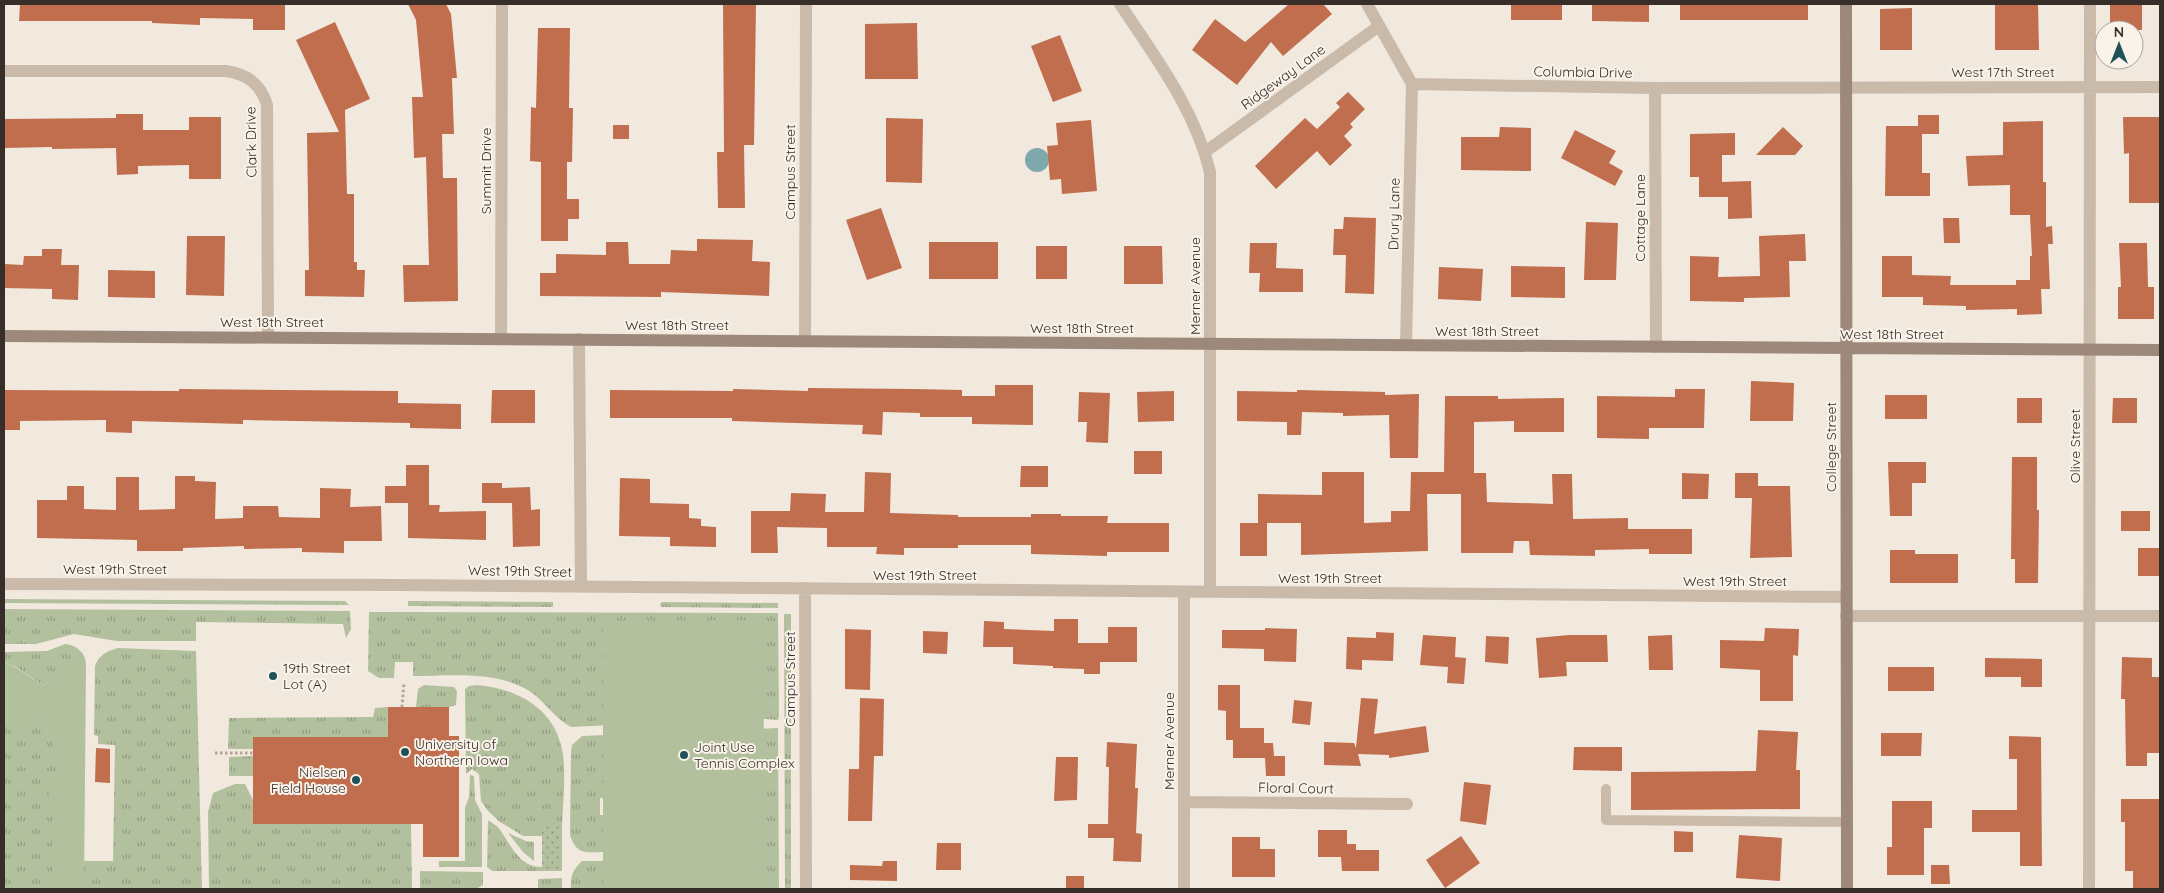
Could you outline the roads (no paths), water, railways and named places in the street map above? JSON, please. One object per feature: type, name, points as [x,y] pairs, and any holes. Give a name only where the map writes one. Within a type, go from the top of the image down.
[{"type":"main road","name":"College Street","points":[[1846,4],[1847,889]]},
{"type":"main road","name":"West 18th Street","points":[[4,336],[2160,350]]},
{"type":"street","name":"Summit Drive","points":[[501,339],[502,4]]},
{"type":"street","name":"Campus Street","points":[[805,341],[806,4]]},
{"type":"street","name":"Merner Avenue","points":[[1120,4],[1180,96],[1205,152],[1210,172],[1210,592]]},
{"type":"street","points":[[1367,4],[1412,84]]},
{"type":"street","name":"Olive Street","points":[[2089,889],[2090,4]]},
{"type":"street","name":"Ridgeway Lane","points":[[1205,152],[1379,26]]},
{"type":"street","name":"Clark Drive","points":[[4,71],[226,71],[238,73],[260,88],[267,105],[268,337]]},
{"type":"street","name":"Columbia Drive","points":[[1412,84],[1655,88],[1846,87]]},
{"type":"street","name":"Drury Lane","points":[[1406,345],[1412,84]]},
{"type":"street","name":"West 17th Street","points":[[1846,87],[2160,86]]},
{"type":"street","name":"Cottage Lane","points":[[1655,88],[1656,347]]},
{"type":"street","points":[[579,340],[581,587]]},
{"type":"street","name":"West 19th Street","points":[[4,584],[805,588],[1846,597]]},
{"type":"street","name":"Campus Street","points":[[805,588],[806,889]]},
{"type":"street","name":"Merner Avenue","points":[[1184,592],[1184,889]]},
{"type":"street","points":[[1846,616],[2160,616]]},
{"type":"street","name":"Floral Court","points":[[1184,802],[1407,804]]},
{"type":"lane","points":[[1606,790],[1606,820],[1847,822]]},
{"type":"water","points":[[1037,148],[1042,149],[1048,155],[1048,165],[1042,171],[1037,172],[1032,171],[1026,165],[1025,160],[1026,155],[1032,149]]},
{"type":"place","name":"19th Street Lot (A)","points":[[273,676]]},
{"type":"place","name":"University of Northern Iowa","points":[[405,752]]},
{"type":"place","name":"Joint Use Tennis Complex","points":[[684,755]]},
{"type":"place","name":"Nielsen Field House","points":[[356,780]]}]
